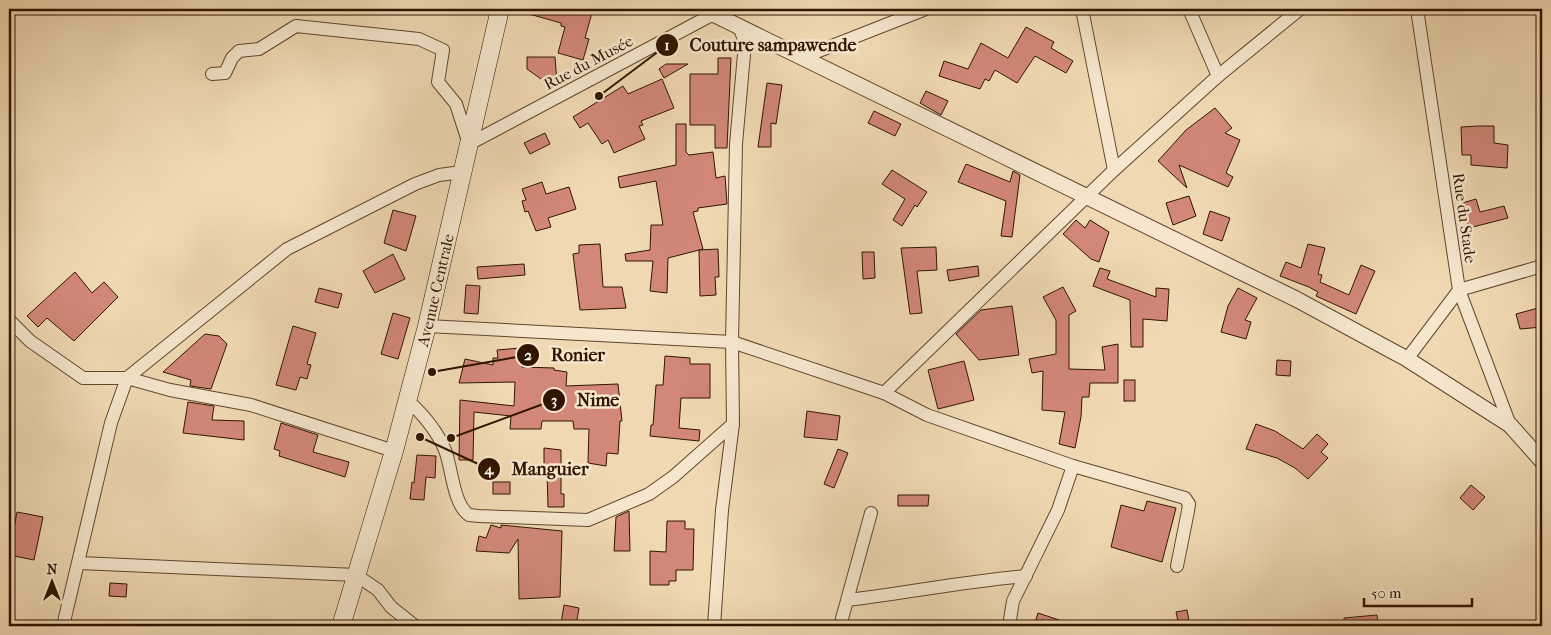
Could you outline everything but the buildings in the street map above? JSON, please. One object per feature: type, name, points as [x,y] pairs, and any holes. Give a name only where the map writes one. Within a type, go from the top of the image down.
[{"type":"main road","name":"Avenue Centrale","points":[[341,626],[394,451],[427,326],[500,9]]},
{"type":"street","points":[[801,58],[926,9]]},
{"type":"street","points":[[1082,9],[1114,170]]},
{"type":"street","points":[[1189,9],[1218,76]]},
{"type":"street","points":[[884,393],[1114,170],[1218,76],[1300,9]]},
{"type":"street","name":"Rue du Stade","points":[[1417,9],[1459,290],[1510,425]]},
{"type":"street","name":"Rue du Musée","points":[[469,144],[714,10]]},
{"type":"street","points":[[714,10],[801,58],[1296,299],[1407,360],[1510,425],[1542,461]]},
{"type":"street","points":[[714,626],[722,510],[733,424],[732,342],[736,144],[746,43],[739,25]]},
{"type":"street","points":[[212,74],[225,72],[232,58],[239,51],[259,49],[296,26],[419,39],[443,50],[438,82],[456,104],[469,144]]},
{"type":"street","points":[[63,626],[111,423],[127,378],[287,249],[415,184],[439,175],[462,172]]},
{"type":"street","points":[[1407,360],[1459,290],[1542,266]]},
{"type":"street","points":[[9,320],[30,342],[83,378],[127,378],[170,390],[251,405],[394,451]]},
{"type":"street","points":[[427,326],[732,342],[884,393],[927,415],[1074,466],[1179,495],[1188,500],[1188,511],[1177,566]]},
{"type":"street","points":[[407,400],[424,415],[444,450],[460,506],[469,516],[588,520],[650,494],[673,477],[733,424]]},
{"type":"street","points":[[1009,626],[1013,601],[1058,510],[1074,466]]},
{"type":"street","points":[[840,626],[870,513]]},
{"type":"street","points":[[79,563],[356,574],[378,590],[391,607],[415,626]]},
{"type":"street","points":[[848,600],[906,593],[984,580],[1026,576]]},
{"type":"place","name":"Couture sampawende","points":[[599,96]]},
{"type":"place","name":"Ronier","points":[[432,372]]},
{"type":"place","name":"Manguier","points":[[420,437]]},
{"type":"place","name":"Nime","points":[[451,438]]}]
